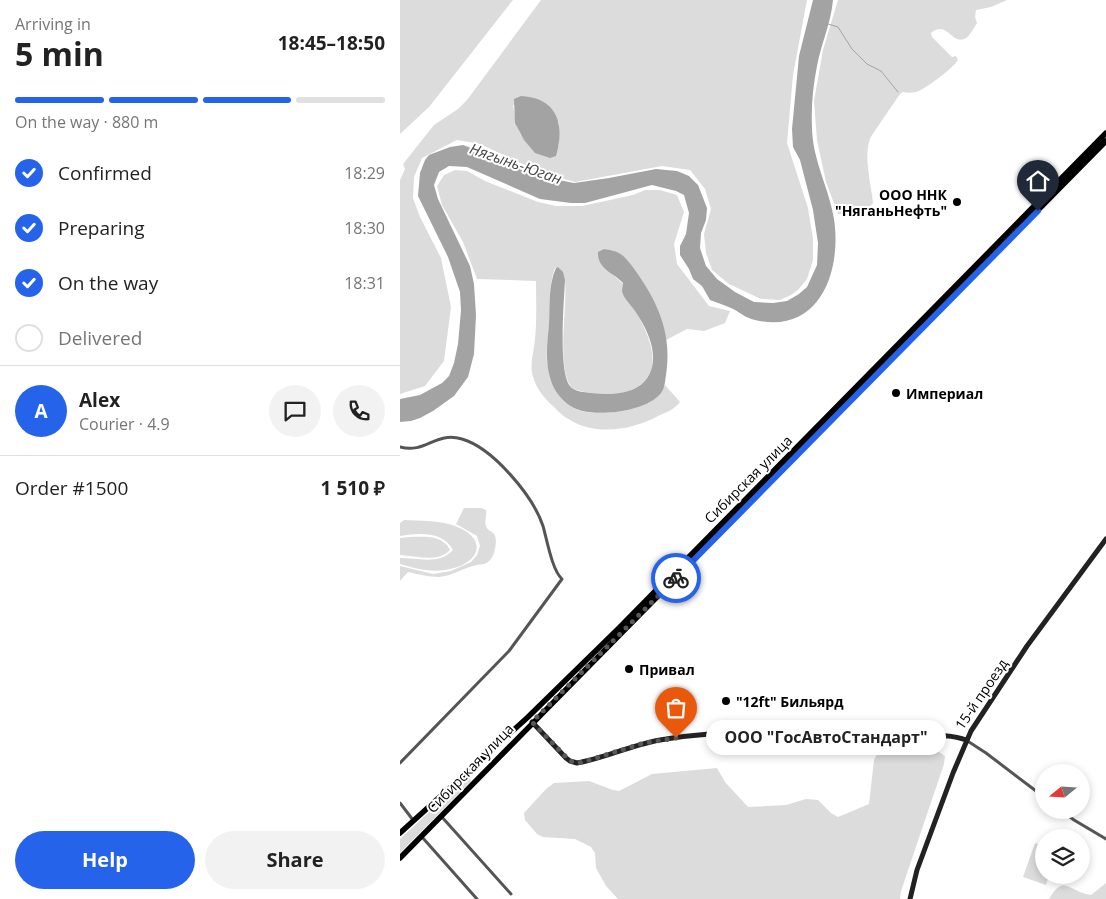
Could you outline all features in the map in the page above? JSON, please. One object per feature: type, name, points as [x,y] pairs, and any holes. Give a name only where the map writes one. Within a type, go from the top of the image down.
[{"type":"main road","name":"Сибирская улица","points":[[400,858],[496,759],[530,720],[960,285],[1106,133]]},
{"type":"main road","name":"Сибирская улица","points":[[960,285],[1106,141]]},
{"type":"main road","name":"Сибирская улица","points":[[400,833],[490,752],[530,720]]},
{"type":"main road","points":[[490,752],[492,758],[496,759]]},
{"type":"main road","points":[[468,772],[473,775],[475,781]]},
{"type":"street","points":[[400,447],[418,448],[442,437],[450,436],[476,445],[505,467],[539,516],[556,571],[562,579],[509,651],[400,763]]},
{"type":"street","name":"15-й проезд","points":[[530,720],[566,758],[577,763],[653,741],[687,736],[759,732],[850,733],[950,737],[966,740],[987,705],[1026,648],[1106,539]]},
{"type":"street","points":[[910,899],[917,870],[966,740],[1035,790]]},
{"type":"street","points":[[400,803],[414,821]]},
{"type":"street","points":[[441,816],[511,894]]},
{"type":"street","points":[[1073,819],[1106,839]]},
{"type":"street","points":[[421,837],[477,899]]},
{"type":"shaded area","points":[[400,0],[513,0],[429,107],[400,134]]},
{"type":"shaded area","points":[[541,0],[807,0],[793,75],[787,143],[808,208],[813,239],[813,260],[807,279],[798,290],[780,300],[761,299],[729,284],[712,270],[706,253],[704,234],[711,209],[705,189],[690,170],[662,166],[575,182],[540,172],[480,144],[457,140],[422,158],[414,177],[413,198],[420,217],[441,258],[451,307],[444,361],[425,386],[400,394],[400,180],[405,169],[403,164],[434,125],[458,109],[467,100]],"holes":[[[513,105],[559,122],[559,146],[529,145],[519,130]]]},
{"type":"shaded area","points":[[813,0],[833,0],[816,74],[812,119],[815,151],[832,207],[836,239],[834,259],[829,278],[822,295],[810,309],[795,318],[777,322],[751,319],[729,307],[710,300],[702,286],[693,279],[680,255],[680,246],[686,234],[689,213],[684,195],[676,191],[652,185],[585,203],[571,203],[540,199],[467,167],[449,166],[439,172],[434,185],[438,199],[470,266],[474,284],[476,315],[474,354],[468,377],[454,396],[420,418],[400,422],[400,399],[420,395],[442,383],[449,376],[458,344],[461,310],[460,292],[448,257],[418,196],[420,173],[425,160],[429,155],[450,147],[463,145],[538,176],[574,183],[656,169],[677,171],[689,176],[698,185],[707,208],[706,220],[701,233],[700,248],[706,266],[717,279],[735,292],[754,302],[773,303],[787,301],[807,287],[817,265],[818,243],[813,210],[800,160],[793,147],[792,129],[799,56]]},
{"type":"shaded area","points":[[838,0],[1007,0],[991,7],[976,10],[975,17],[977,23],[970,34],[964,39],[960,40],[941,29],[931,33],[932,37],[952,57],[956,56],[958,60],[946,72],[923,89],[900,94],[872,135],[869,142],[867,159],[873,203],[862,214],[838,214],[826,182],[817,140],[814,101],[823,50]]},
{"type":"shaded area","points":[[521,96],[543,102],[556,115],[560,134],[556,156],[550,158],[535,153],[524,140],[515,123],[514,99]]},
{"type":"shaded area","points":[[455,170],[467,171],[485,181],[538,202],[556,206],[582,206],[633,195],[645,190],[660,190],[677,195],[684,212],[674,244],[677,264],[709,306],[730,311],[725,323],[704,331],[687,329],[666,340],[657,309],[629,264],[611,273],[623,284],[625,296],[637,314],[650,342],[652,362],[646,380],[637,387],[614,394],[597,394],[573,389],[568,380],[563,354],[565,281],[558,267],[555,268],[550,289],[547,363],[570,404],[577,410],[599,413],[639,407],[650,402],[665,385],[680,402],[678,404],[668,412],[637,425],[626,428],[602,429],[580,425],[570,420],[548,401],[537,386],[532,372],[536,325],[536,281],[477,279],[463,242],[442,205],[437,186],[444,175]]},
{"type":"shaded area","points":[[604,249],[622,255],[640,276],[652,296],[666,337],[667,365],[663,389],[654,399],[646,404],[624,411],[601,413],[573,408],[559,396],[551,380],[547,364],[547,348],[550,296],[553,275],[558,267],[563,272],[565,280],[563,351],[566,378],[570,386],[580,391],[600,394],[619,393],[636,388],[648,376],[653,359],[651,343],[641,320],[622,291],[623,283],[600,263],[598,252]]},
{"type":"shaded area","points":[[464,508],[481,508],[486,510],[485,523],[487,529],[496,538],[495,551],[491,559],[485,564],[472,566],[453,574],[439,577],[408,572],[400,581],[400,566],[433,574],[451,571],[471,562],[477,555],[480,546],[477,536],[456,524]]},
{"type":"shaded area","points":[[404,520],[443,523],[466,531],[476,543],[474,556],[460,566],[437,571],[400,564],[400,558],[435,559],[447,555],[453,550],[449,544],[437,536],[415,534],[400,536],[400,523]]},
{"type":"shaded area","points":[[400,538],[437,539],[447,545],[450,550],[433,558],[400,555]]},
{"type":"shaded area","points":[[881,752],[939,752],[945,756],[900,899],[618,899],[606,886],[596,868],[595,853],[591,847],[575,839],[543,837],[537,834],[525,820],[524,813],[554,783],[589,781],[619,791],[652,774],[717,768],[725,782],[748,807],[786,805],[806,799],[818,800],[838,817],[869,804],[874,760]]},
{"type":"shaded area","points":[[467,777],[471,781],[400,853],[400,839]]},
{"type":"shaded area","points":[[1035,843],[1035,881],[1023,877]]},
{"type":"shaded area","points":[[1106,883],[1106,899],[1049,899],[1059,887],[1067,886],[1091,895]]},
{"type":"waterway","points":[[828,24],[838,27],[852,49],[867,64],[881,71],[898,92]]},
{"type":"way so far","points":[[676,578],[532,722],[566,758],[574,763],[583,762],[644,743],[676,738]]},
{"type":"place","name":"ООО ННК \"НяганьНефть\"","points":[[957,202]]},
{"type":"place","name":"Империал","points":[[896,393]]},
{"type":"place","name":"Привал","points":[[629,669]]},
{"type":"place","name":"\"12ft\" Бильярд","points":[[726,701]]},
{"type":"place","name":"ООО \"ГосАвтоСтандарт\"","points":[[676,738]]},
{"type":"route","points":[[676,578],[1038,211]]},
{"type":"water label","name":"Нягынь-Юган","points":[[516,163]]}]
